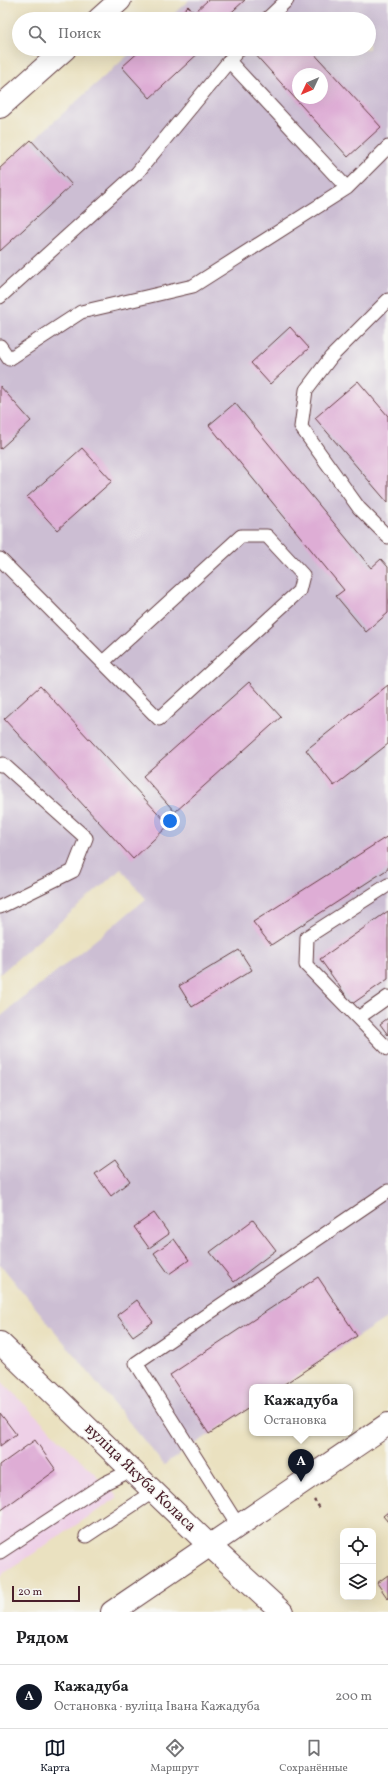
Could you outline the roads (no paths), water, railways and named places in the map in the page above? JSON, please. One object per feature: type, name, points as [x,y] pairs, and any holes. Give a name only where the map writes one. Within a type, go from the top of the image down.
[{"type":"street","points":[[107,12],[120,0]]},
{"type":"street","points":[[0,107],[57,56]]},
{"type":"street","name":"вуліца Якуба Коласа","points":[[0,1343],[209,1545],[282,1612]]},
{"type":"street","points":[[112,1612],[388,1424]]},
{"type":"lane","points":[[274,12],[287,0]]},
{"type":"lane","points":[[0,297],[137,173],[233,56]]},
{"type":"lane","points":[[229,61],[347,188]]},
{"type":"lane","points":[[0,346],[9,359],[81,312],[193,286],[347,188],[388,148]]},
{"type":"lane","points":[[388,300],[331,357],[306,390],[301,427],[359,508],[388,537]]},
{"type":"lane","points":[[0,560],[159,719],[299,591],[303,575],[267,536],[241,536],[103,662]]},
{"type":"lane","points":[[0,765],[3,764],[86,838],[73,871],[0,907]]},
{"type":"lane","points":[[388,885],[307,937],[306,965],[388,1049]]},
{"type":"lane","points":[[358,1018],[388,997]]},
{"type":"lane","points":[[238,1525],[136,1363],[388,1191]]},
{"type":"lane","points":[[0,1552],[105,1483],[132,1470]]},
{"type":"lane","points":[[86,1536],[154,1491]]},
{"type":"place","name":"Кажадуба","points":[[301,1482]]}]
